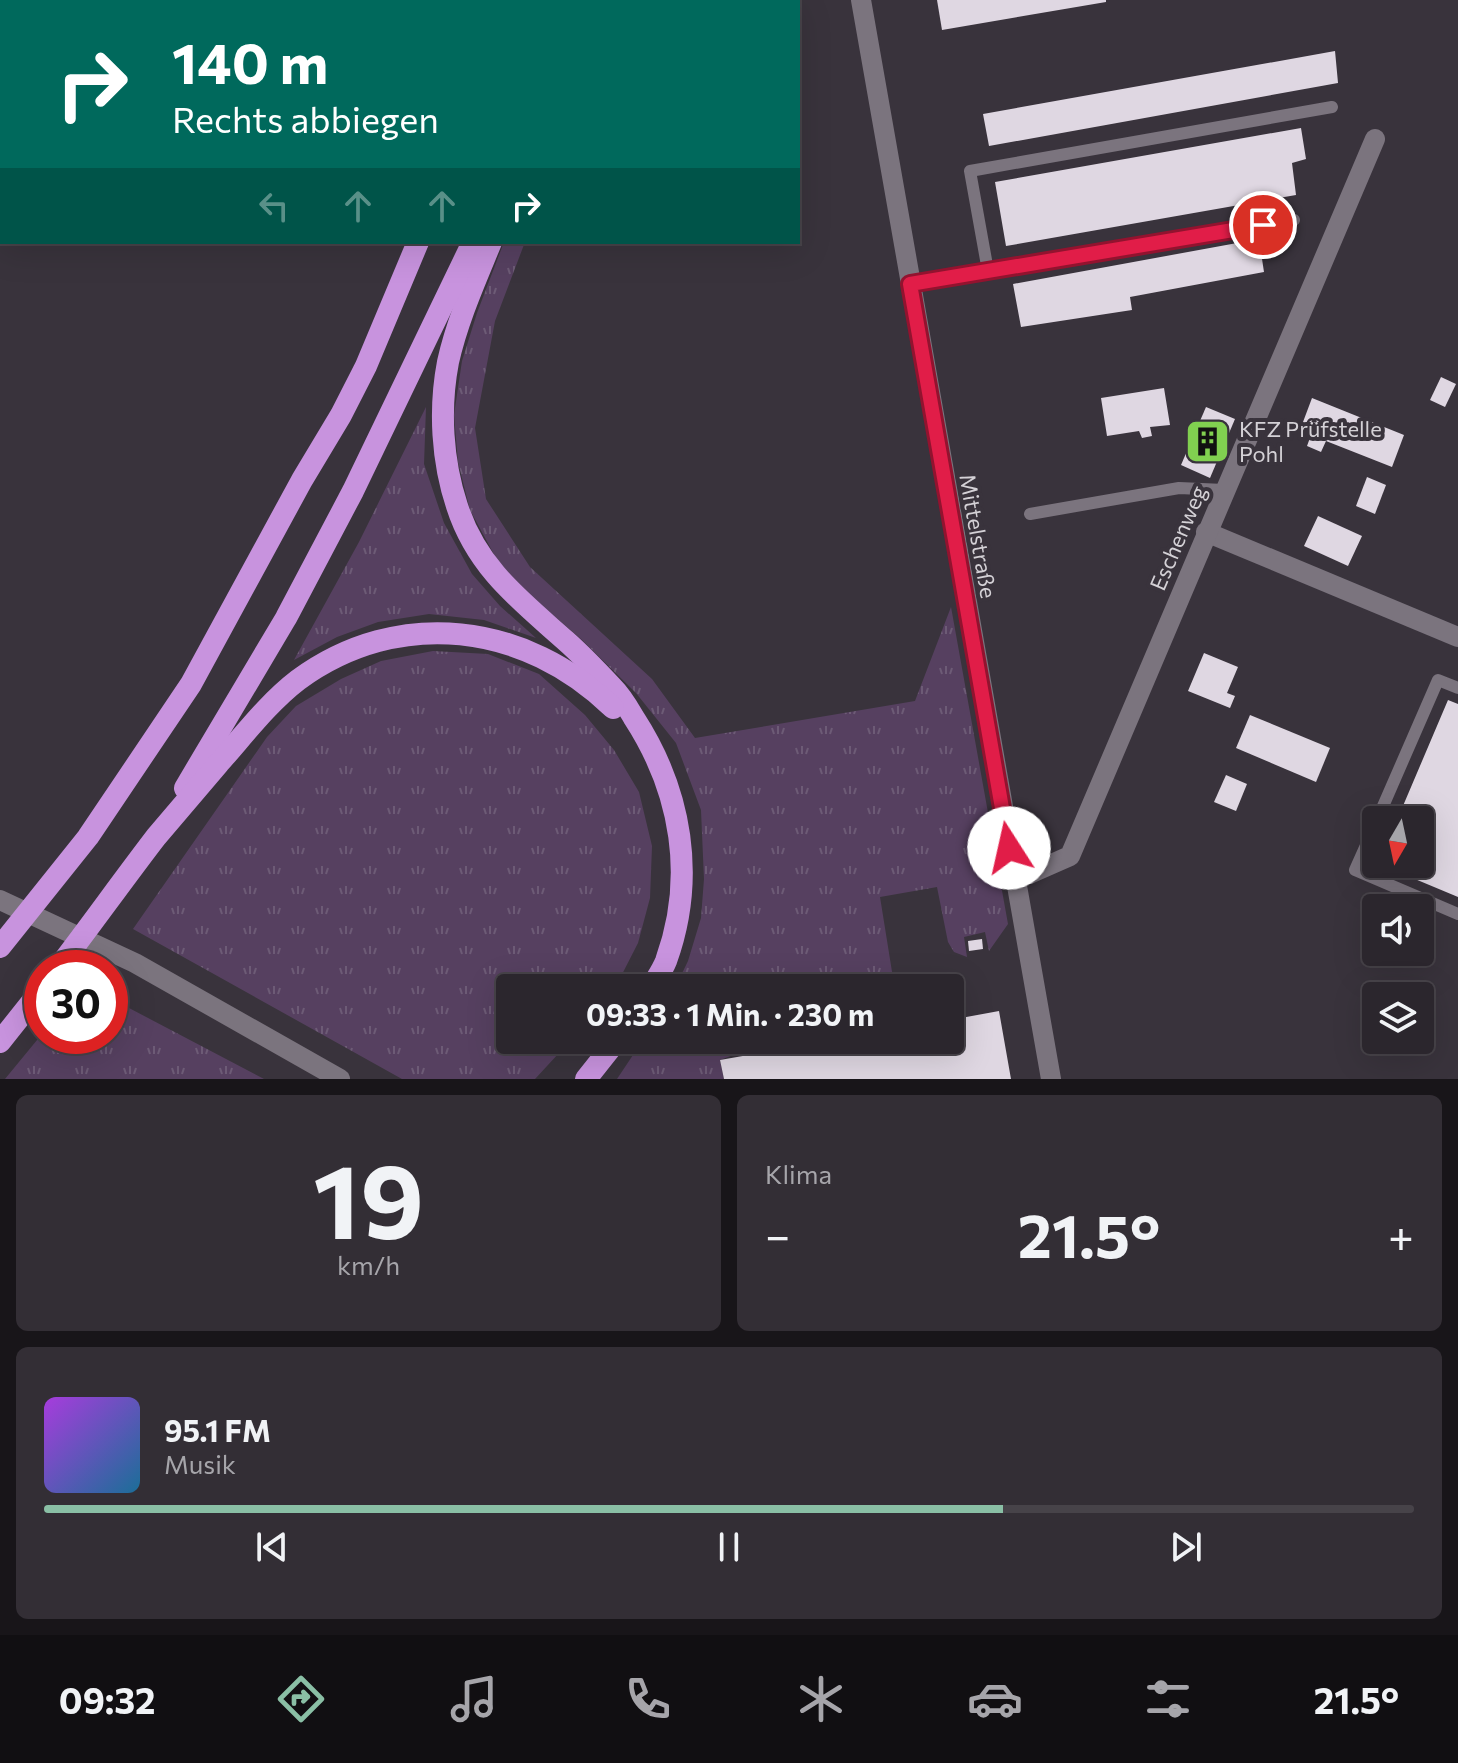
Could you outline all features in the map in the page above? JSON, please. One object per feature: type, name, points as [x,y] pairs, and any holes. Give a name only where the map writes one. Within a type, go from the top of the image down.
[{"type":"highway","points":[[0,947],[88,837],[191,684],[302,480],[341,415],[366,366],[417,244]]},
{"type":"highway","points":[[156,837],[301,590],[353,491],[472,244]]},
{"type":"highway","points":[[490,244],[448,363],[443,436],[448,476],[458,509],[475,545],[499,581],[617,692],[645,735],[666,779],[678,820],[682,866],[677,917],[665,963],[659,974]]},
{"type":"highway","points":[[71,950],[156,837],[266,709],[298,680],[339,655],[375,642],[412,634],[450,632],[490,638],[523,648],[557,664],[592,688],[620,715],[637,733],[666,779]]},
{"type":"highway","points":[[0,1042],[24,1012]]},
{"type":"highway","points":[[586,1079],[606,1054]]},
{"type":"street","name":"Mittelstraße","points":[[861,0],[1051,1079]]},
{"type":"street","name":"Eschenweg","points":[[1014,877],[1029,874],[1070,856],[1375,139]]},
{"type":"street","points":[[1206,532],[1458,637]]},
{"type":"street","points":[[0,900],[135,963],[340,1079]]},
{"type":"lane","points":[[988,271],[970,171],[1332,107]]},
{"type":"lane","points":[[910,284],[1294,220]]},
{"type":"lane","points":[[1030,514],[1179,488],[1224,490]]},
{"type":"lane","points":[[1383,806],[1438,680],[1458,688]]},
{"type":"lane","points":[[1362,854],[1355,870],[1362,873]]},
{"type":"lane","points":[[1374,878],[1458,914]]},
{"type":"green space","points":[[503,244],[524,244],[495,321],[475,428],[486,499],[530,567],[652,679],[695,738],[915,701],[951,607],[1008,924],[989,951],[985,932],[964,937],[967,957],[954,952],[948,942],[937,887],[880,897],[892,974],[682,974],[701,918],[704,879],[701,810],[676,743],[636,693],[581,639],[525,591],[497,560],[470,510],[458,462],[454,415],[462,361]]},
{"type":"green space","points":[[426,407],[424,464],[444,523],[472,574],[500,606],[536,638],[484,620],[429,614],[378,622],[337,637],[294,660],[359,542]]},
{"type":"green space","points":[[433,651],[488,654],[539,674],[585,715],[614,750],[639,792],[652,846],[650,898],[638,943],[622,974],[496,974],[496,1054],[558,1054],[535,1079],[402,1079],[133,929],[267,737],[296,706],[341,679],[381,661]]},
{"type":"green space","points":[[128,1007],[264,1079],[5,1079],[26,1054],[128,1054]]},
{"type":"green space","points":[[634,1054],[736,1054],[720,1060],[724,1079],[617,1079]]},
{"type":"building","points":[[937,0],[1106,0],[1106,2],[942,30]]},
{"type":"building","points":[[1335,51],[1338,83],[989,146],[983,114]]},
{"type":"building","points":[[1301,128],[1306,159],[1292,163],[1296,195],[1006,246],[995,182]]},
{"type":"building","points":[[1259,239],[1264,272],[1130,297],[1132,310],[1021,327],[1013,284]]},
{"type":"building","points":[[1441,377],[1456,384],[1445,407],[1430,400]]},
{"type":"building","points":[[1164,388],[1170,425],[1150,427],[1152,436],[1142,438],[1139,431],[1107,436],[1101,398]]},
{"type":"building","points":[[1312,398],[1404,435],[1392,467],[1326,441],[1321,452],[1307,446],[1311,435],[1300,430]]},
{"type":"building","name":"KFZ Prüfstelle Pohl","points":[[1206,407],[1235,419],[1210,478],[1181,465]]},
{"type":"building","points":[[1367,477],[1386,485],[1375,514],[1356,506]]},
{"type":"building","points":[[1318,516],[1362,536],[1348,566],[1304,546]]},
{"type":"building","points":[[1204,653],[1238,667],[1227,693],[1235,696],[1230,708],[1188,691]]},
{"type":"building","points":[[1448,700],[1458,704],[1458,897],[1413,878],[1434,878],[1434,806],[1403,806]]},
{"type":"building","points":[[1250,715],[1330,748],[1316,782],[1236,748]]},
{"type":"building","points":[[1226,775],[1247,784],[1236,811],[1214,802]]},
{"type":"building","points":[[982,939],[983,949],[969,951],[968,941]]},
{"type":"building","points":[[999,1011],[1011,1079],[724,1079],[720,1060],[754,1054],[964,1054],[964,1017]]},
{"type":"place","name":"KFZ Prüfstelle Pohl","points":[[1208,442]]},
{"type":"route","points":[[1009,848],[910,284],[1263,225]]}]
